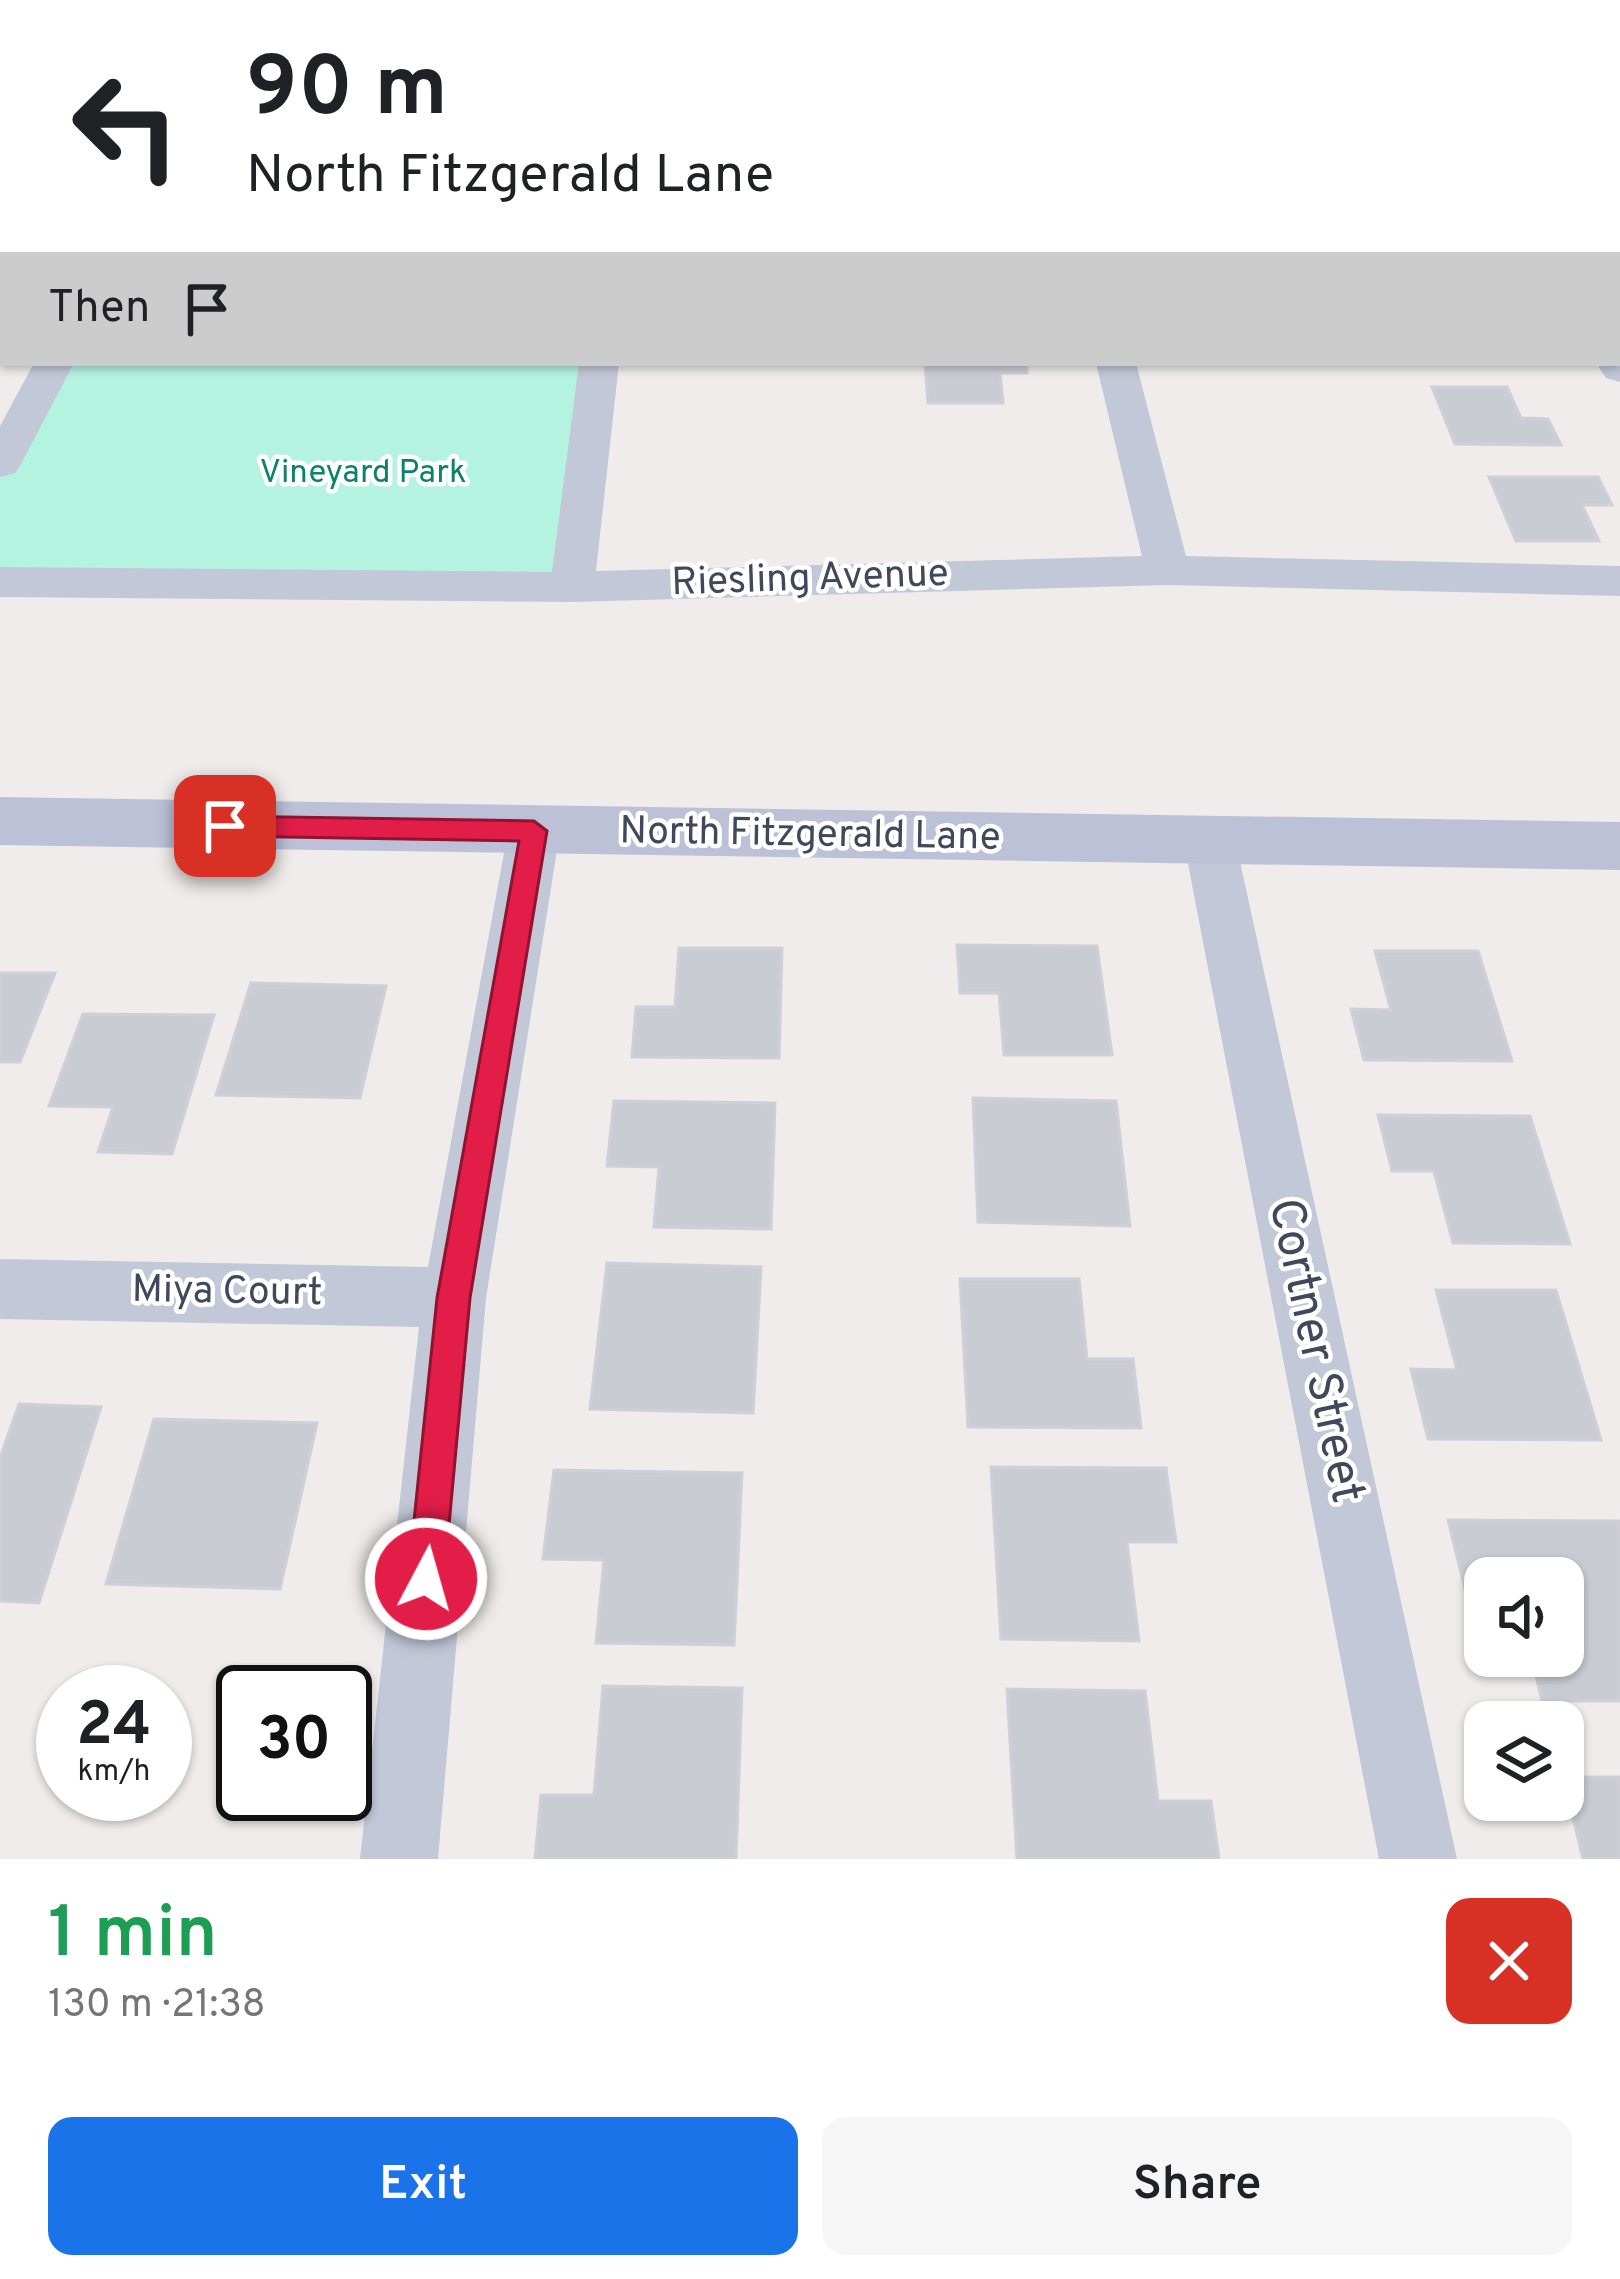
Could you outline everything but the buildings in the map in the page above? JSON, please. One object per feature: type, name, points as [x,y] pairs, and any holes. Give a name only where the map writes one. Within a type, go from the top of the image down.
[{"type":"street","points":[[0,464],[52,366]]},
{"type":"street","points":[[572,587],[599,366]]},
{"type":"street","points":[[1117,366],[1167,570]]},
{"type":"street","name":"Riesling Avenue","points":[[0,582],[572,587],[1167,570],[1620,580]]},
{"type":"street","name":"North Fitzgerald Lane","points":[[0,821],[1620,846]]},
{"type":"street","points":[[399,1859],[454,1298],[534,831]]},
{"type":"street","name":"Cortner Street","points":[[1210,843],[1418,1859]]},
{"type":"street","name":"Miya Court","points":[[0,1288],[454,1298]]},
{"type":"green space","name":"Vineyard Park","points":[[52,366],[598,366],[572,587],[0,582],[0,464]]},
{"type":"route","points":[[225,826],[534,831],[454,1298],[426,1579]]}]
